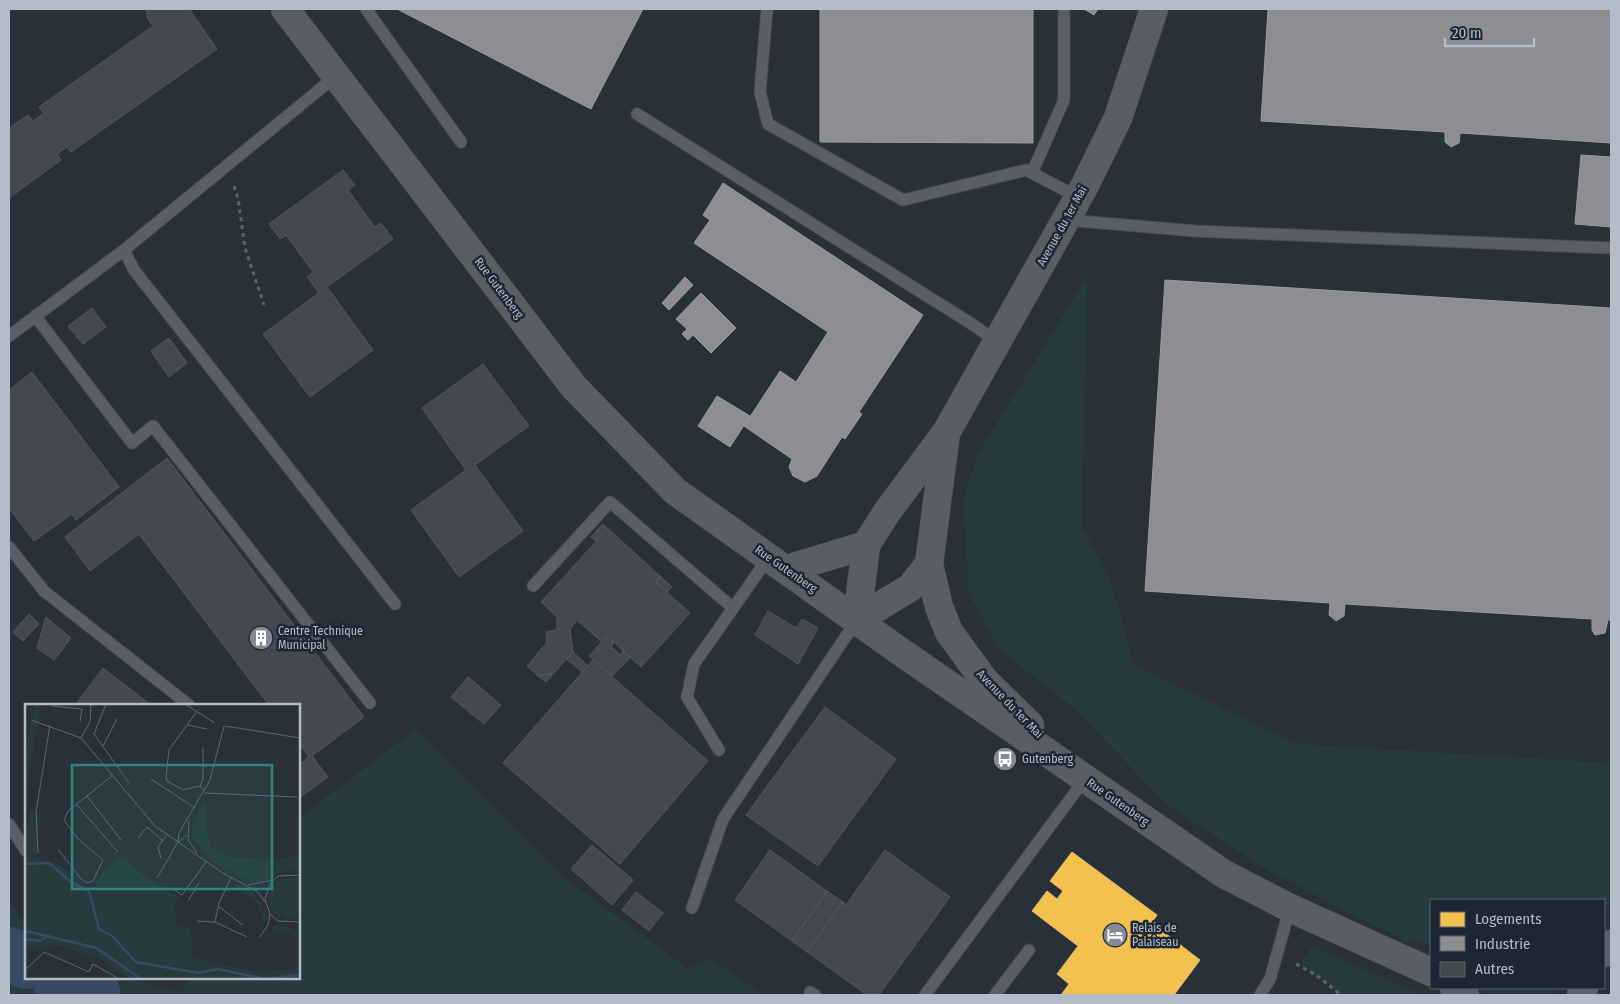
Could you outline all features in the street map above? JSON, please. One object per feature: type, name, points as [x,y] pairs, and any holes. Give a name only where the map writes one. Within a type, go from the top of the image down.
[{"type":"street","name":"Rue Gutenberg","points":[[285,9],[574,387],[675,491],[856,620],[1224,874],[1290,908],[1430,969]]},
{"type":"street","name":"Avenue du 1er Mai","points":[[856,620],[866,545],[887,512],[947,432],[1072,208],[1118,118],[1154,9]]},
{"type":"street","name":"Avenue du 1er Mai","points":[[947,432],[929,564],[939,607],[949,632],[984,680],[1085,779]]},
{"type":"street","points":[[778,563],[866,545]]},
{"type":"street","points":[[856,620],[911,587],[929,564]]},
{"type":"lane","points":[[366,9],[461,142]]},
{"type":"lane","points":[[767,9],[760,92],[768,124],[903,200],[1026,170],[1032,173],[1072,208],[1195,232],[1611,248]]},
{"type":"lane","points":[[1032,173],[1064,100],[1064,9]]},
{"type":"lane","points":[[9,336],[124,250],[336,76]]},
{"type":"lane","points":[[637,114],[975,326],[997,342]]},
{"type":"lane","points":[[124,250],[134,270],[395,604]]},
{"type":"lane","points":[[35,316],[132,443],[153,426],[370,703]]},
{"type":"lane","points":[[533,586],[610,502],[733,608]]},
{"type":"lane","points":[[9,548],[44,591],[188,704]]},
{"type":"lane","points":[[719,750],[687,697],[694,664],[733,608],[778,563]]},
{"type":"lane","points":[[692,908],[723,819],[856,620]]},
{"type":"lane","points":[[925,995],[1085,779]]},
{"type":"lane","points":[[9,824],[25,849]]},
{"type":"lane","points":[[1260,995],[1270,979],[1290,908]]},
{"type":"lane","points":[[995,995],[1029,950]]},
{"type":"path","points":[[226,167],[238,198],[245,248],[264,305]]},
{"type":"path","points":[[1278,954],[1316,975],[1341,995]]},
{"type":"green space","points":[[1087,277],[1082,527],[1110,578],[1134,665],[1298,744],[1611,763],[1611,904],[1605,907],[1605,899],[1430,899],[1430,945],[1404,940],[1274,874],[1167,805],[1076,710],[999,649],[969,594],[963,500],[977,455]]},
{"type":"green space","points":[[416,729],[566,879],[687,968],[709,958],[765,995],[9,995],[9,901],[25,924],[25,979],[128,979],[180,993],[190,979],[300,979],[300,817]]},
{"type":"green space","points":[[1312,946],[1422,995],[1342,995],[1301,963]]},
{"type":"green space","points":[[1480,989],[1552,989],[1549,995],[1490,995]]},
{"type":"building: Logements","name":"Relais de Palaiseau","points":[[1072,852],[1157,915],[1152,923],[1200,960],[1174,995],[1061,995],[1069,984],[1057,974],[1078,946],[1032,911],[1047,891],[1057,899],[1063,891],[1050,881]]},
{"type":"building: Industrie","points":[[397,9],[643,9],[591,109]]},
{"type":"building: Industrie","points":[[820,9],[1033,9],[1033,143],[820,142]]},
{"type":"building: Industrie","points":[[1084,9],[1098,9],[1094,15]]},
{"type":"building: Industrie","points":[[1268,9],[1611,9],[1611,143],[1460,133],[1459,143],[1451,147],[1445,142],[1445,132],[1261,121]]},
{"type":"building: Industrie","points":[[1581,155],[1611,157],[1611,227],[1575,224]]},
{"type":"building: Industrie","points":[[723,183],[923,315],[859,412],[862,414],[845,439],[842,437],[817,476],[805,482],[793,476],[789,467],[792,459],[744,426],[780,371],[796,382],[828,332],[694,243],[710,220],[703,215]]},
{"type":"building: Industrie","points":[[685,277],[693,285],[669,310],[662,303]]},
{"type":"building: Industrie","points":[[1165,280],[1611,308],[1611,620],[1608,620],[1605,633],[1595,635],[1592,630],[1592,619],[1345,604],[1344,616],[1336,621],[1329,615],[1330,603],[1145,591]]},
{"type":"building: Industrie","points":[[701,293],[736,328],[711,353],[693,335],[688,340],[682,334],[687,329],[676,319]]},
{"type":"building: Industrie","points":[[717,396],[750,416],[730,447],[698,426]]},
{"type":"building: Autres","points":[[146,9],[189,9],[217,49],[71,152],[67,147],[57,154],[61,160],[9,198],[9,128],[28,115],[33,121],[44,113],[39,107],[153,26],[148,19]]},
{"type":"building: Autres","points":[[343,170],[355,185],[348,190],[375,227],[381,223],[393,239],[327,287],[373,350],[310,397],[263,334],[319,293],[307,277],[313,272],[286,235],[280,239],[269,224]]},
{"type":"building: Autres","points":[[92,308],[106,327],[83,344],[68,326]]},
{"type":"building: Autres","points":[[169,338],[187,363],[169,377],[151,351]]},
{"type":"building: Autres","points":[[483,364],[529,426],[475,465],[523,531],[459,577],[411,510],[466,470],[422,408]]},
{"type":"building: Autres","points":[[32,372],[119,487],[76,520],[72,514],[34,541],[9,508],[9,390]]},
{"type":"building: Autres","name":"Centre Technique Municipal","points":[[167,458],[364,717],[312,756],[328,777],[300,797],[300,764],[309,757],[300,745],[300,704],[268,704],[139,534],[90,571],[65,537]]},
{"type":"building: Autres","points":[[603,524],[661,577],[656,582],[690,613],[641,667],[607,636],[602,642],[577,620],[570,629],[573,652],[553,674],[537,675],[527,666],[547,642],[546,632],[557,630],[557,617],[541,602],[602,535],[597,530]]},
{"type":"building: Autres","points":[[597,530],[602,535],[596,541],[591,537]]},
{"type":"building: Autres","points":[[661,577],[672,587],[667,592],[656,582]]},
{"type":"building: Autres","points":[[768,611],[796,628],[802,619],[818,628],[798,664],[755,635]]},
{"type":"building: Autres","points":[[29,614],[39,624],[23,641],[13,632]]},
{"type":"building: Autres","points":[[46,617],[71,638],[54,660],[37,648]]},
{"type":"building: Autres","points":[[607,636],[614,643],[611,646],[620,655],[623,651],[630,658],[612,676],[589,656]]},
{"type":"building: Autres","points":[[573,652],[588,666],[582,672],[566,659]]},
{"type":"building: Autres","points":[[593,660],[708,761],[620,864],[503,763]]},
{"type":"building: Autres","points":[[103,668],[150,704],[78,704]]},
{"type":"building: Autres","points":[[553,674],[546,682],[537,675]]},
{"type":"building: Autres","points":[[468,677],[501,705],[484,724],[451,697]]},
{"type":"building: Autres","points":[[825,707],[896,759],[818,866],[746,815]]},
{"type":"building: Autres","points":[[592,845],[633,880],[612,905],[571,869]]},
{"type":"building: Autres","points":[[770,850],[827,891],[792,941],[735,900]]},
{"type":"building: Autres","points":[[885,850],[950,897],[879,995],[867,995],[807,952],[843,902],[846,905]]},
{"type":"building: Autres","points":[[827,891],[843,902],[807,952],[792,941]]},
{"type":"building: Autres","points":[[636,892],[663,913],[649,931],[622,910]]},
{"type":"waterway","points":[[9,954],[25,962]]},
{"type":"waterway","points":[[60,979],[94,995]]},
{"type":"place","name":"Centre Technique Municipal","points":[[261,638]]},
{"type":"place","name":"Gutenberg","points":[[1005,759]]},
{"type":"place","name":"Relais de Palaiseau","points":[[1115,935]]}]
